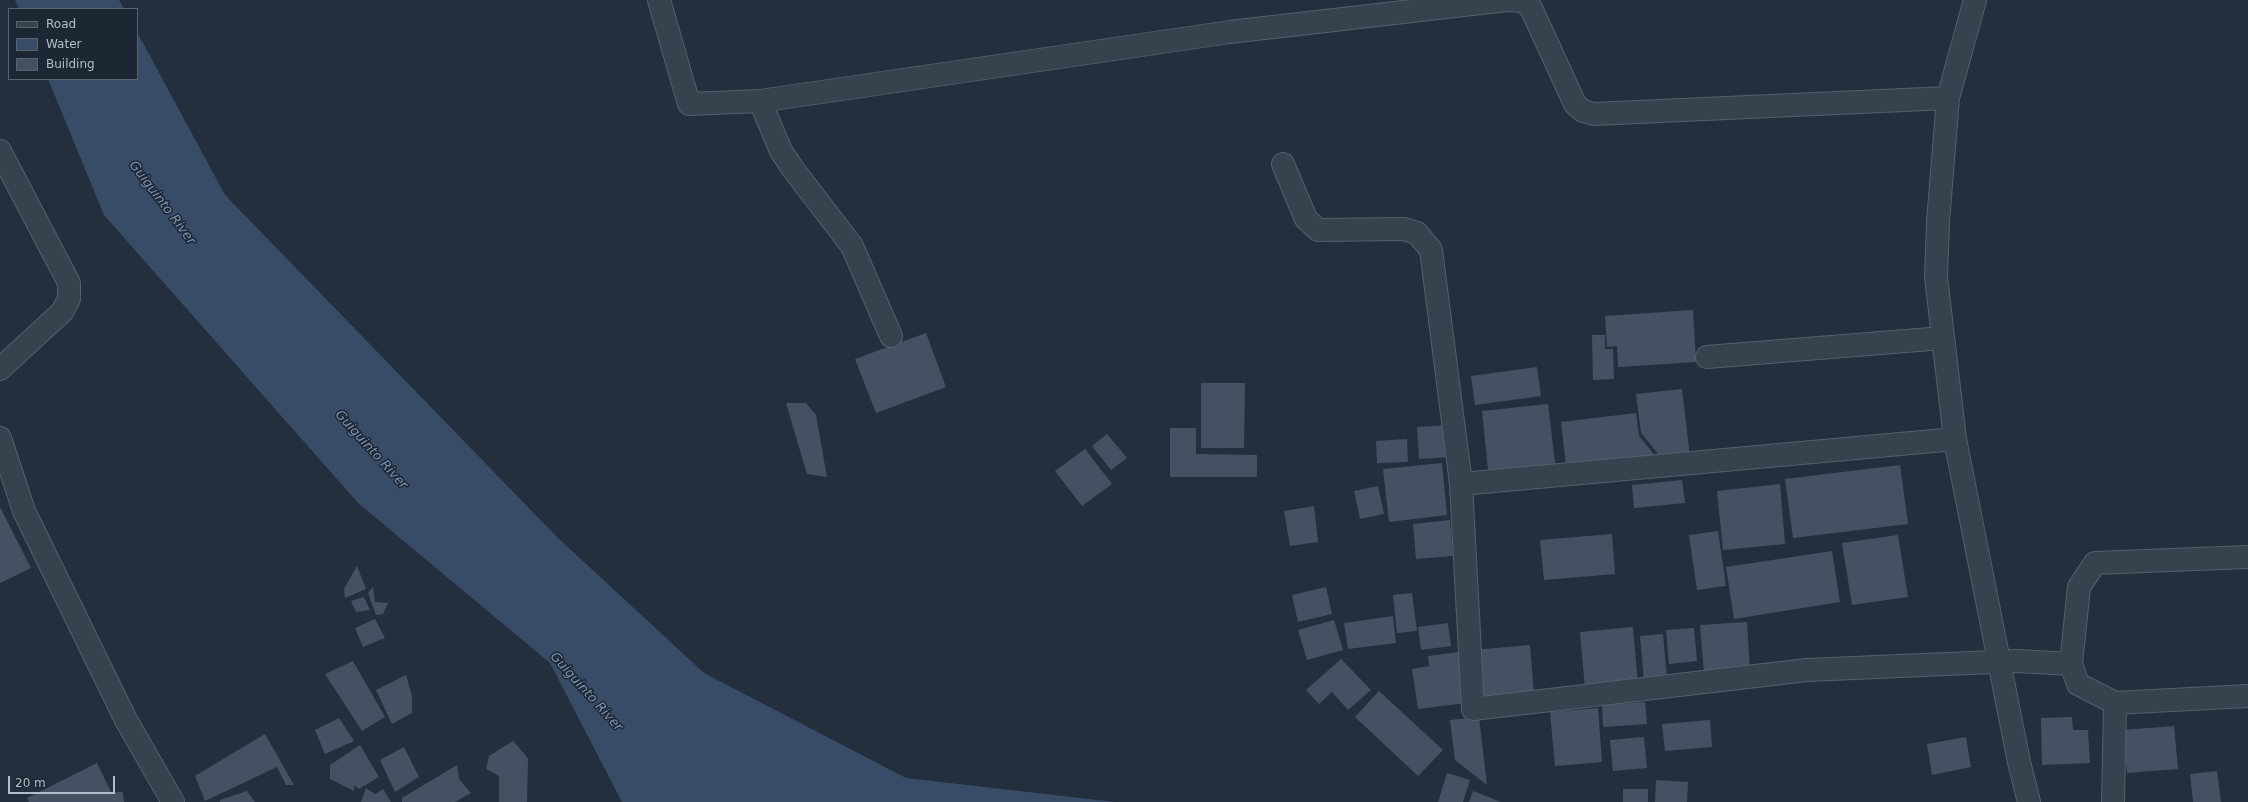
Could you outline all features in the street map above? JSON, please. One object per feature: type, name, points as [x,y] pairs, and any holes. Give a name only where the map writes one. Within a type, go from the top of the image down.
[{"type":"street","points":[[659,0],[689,104],[760,101],[1230,32],[1507,0],[1523,1],[1531,8],[1575,104],[1583,111],[1594,114],[1948,98]]},
{"type":"street","points":[[1975,0],[1948,98],[1937,230],[1936,277],[1955,440],[2019,762],[2029,802]]},
{"type":"street","points":[[760,101],[781,151],[852,246],[891,336]]},
{"type":"street","points":[[0,151],[69,283],[70,290],[69,299],[62,312],[0,369]]},
{"type":"street","points":[[1283,164],[1306,219],[1318,230],[1404,229],[1418,233],[1431,250],[1461,484],[1473,709],[1807,670],[1999,662],[2071,664]]},
{"type":"street","points":[[1707,357],[1943,338]]},
{"type":"street","points":[[0,438],[24,510],[126,720],[173,802]]},
{"type":"street","points":[[1461,484],[1955,440]]},
{"type":"street","points":[[2248,557],[2095,563],[2079,587],[2071,664],[2078,684],[2115,703],[2248,696]]},
{"type":"street","points":[[2113,802],[2115,703]]},
{"type":"water","points":[[15,0],[119,0],[123,8],[19,8]]},
{"type":"water","name":"Guiguinto River","points":[[138,34],[225,195],[557,537],[704,673],[906,778],[1115,802],[622,802],[550,663],[358,503],[104,215],[48,80],[138,80]]},
{"type":"building","points":[[1693,310],[1696,362],[1618,367],[1617,346],[1607,347],[1605,316]]},
{"type":"building","points":[[926,333],[946,387],[876,413],[855,359]]},
{"type":"building","points":[[1592,335],[1605,335],[1605,349],[1613,349],[1614,379],[1593,380]]},
{"type":"building","points":[[1537,367],[1541,396],[1475,405],[1471,376]]},
{"type":"building","points":[[1201,383],[1245,383],[1244,448],[1201,448]]},
{"type":"building","points":[[1682,389],[1690,457],[1663,460],[1641,433],[1636,394]]},
{"type":"building","points":[[786,403],[806,403],[816,415],[827,477],[807,474]]},
{"type":"building","points":[[1548,404],[1556,471],[1489,479],[1482,411]]},
{"type":"building","points":[[1636,413],[1639,436],[1662,464],[1567,475],[1561,422]]},
{"type":"building","points":[[1449,425],[1450,457],[1419,459],[1417,427]]},
{"type":"building","points":[[1170,428],[1196,428],[1196,454],[1257,455],[1257,477],[1170,477]]},
{"type":"building","points":[[1107,434],[1127,458],[1111,470],[1092,446]]},
{"type":"building","points":[[1407,439],[1408,462],[1377,463],[1376,441]]},
{"type":"building","points":[[1085,449],[1112,484],[1082,506],[1055,471]]},
{"type":"building","points":[[1442,463],[1447,515],[1389,522],[1383,469]]},
{"type":"building","points":[[1900,465],[1908,524],[1793,538],[1785,479]]},
{"type":"building","points":[[1682,480],[1685,503],[1634,508],[1632,485]]},
{"type":"building","points":[[1780,484],[1785,544],[1723,550],[1717,491]]},
{"type":"building","points":[[1378,486],[1384,514],[1360,519],[1354,491]]},
{"type":"building","points":[[1314,506],[1318,542],[1290,546],[1284,511]]},
{"type":"building","points":[[0,507],[31,568],[0,583]]},
{"type":"building","points":[[1450,520],[1453,556],[1416,559],[1413,524]]},
{"type":"building","points":[[1718,531],[1726,586],[1697,590],[1689,535]]},
{"type":"building","points":[[1612,534],[1615,574],[1544,580],[1540,540]]},
{"type":"building","points":[[1898,535],[1908,597],[1852,605],[1842,543]]},
{"type":"building","points":[[1832,551],[1840,602],[1734,619],[1726,567]]},
{"type":"building","points":[[357,566],[366,589],[345,598],[344,589]]},
{"type":"building","points":[[373,587],[375,602],[388,603],[383,614],[376,615],[368,593]]},
{"type":"building","points":[[1326,587],[1332,614],[1298,622],[1292,595]]},
{"type":"building","points":[[1412,593],[1417,631],[1397,633],[1393,595]]},
{"type":"building","points":[[364,597],[370,610],[356,612],[351,601]]},
{"type":"building","points":[[1393,616],[1396,643],[1348,649],[1344,623]]},
{"type":"building","points":[[375,619],[385,638],[363,647],[355,628]]},
{"type":"building","points":[[1334,620],[1343,650],[1307,660],[1298,630]]},
{"type":"building","points":[[1747,622],[1750,670],[1704,673],[1700,625]]},
{"type":"building","points":[[1448,623],[1451,646],[1421,650],[1418,627]]},
{"type":"building","points":[[1633,627],[1638,684],[1585,689],[1580,632]]},
{"type":"building","points":[[1694,628],[1697,661],[1669,664],[1666,630]]},
{"type":"building","points":[[1663,634],[1667,679],[1644,681],[1640,636]]},
{"type":"building","points":[[1530,645],[1534,695],[1478,700],[1473,650]]},
{"type":"building","points":[[1459,652],[1466,703],[1418,709],[1412,669],[1429,666],[1428,656]]},
{"type":"building","points":[[1341,659],[1371,690],[1348,710],[1332,692],[1319,704],[1306,690]]},
{"type":"building","points":[[353,661],[385,717],[362,731],[325,674]]},
{"type":"building","points":[[406,675],[412,696],[412,713],[392,724],[376,690]]},
{"type":"building","points":[[1379,691],[1443,750],[1418,776],[1355,717]]},
{"type":"building","points":[[1645,702],[1647,724],[1603,727],[1602,705]]},
{"type":"building","points":[[1598,708],[1602,762],[1555,766],[1550,712]]},
{"type":"building","points":[[1479,717],[1487,785],[1455,760],[1450,720]]},
{"type":"building","points":[[2072,717],[2073,730],[2088,730],[2090,763],[2042,765],[2041,718]]},
{"type":"building","points":[[339,718],[354,741],[325,754],[315,730]]},
{"type":"building","points":[[1710,720],[1712,747],[1665,751],[1662,724]]},
{"type":"building","points":[[2174,726],[2178,769],[2127,773],[2123,730]]},
{"type":"building","points":[[265,734],[294,785],[286,785],[277,767],[205,801],[195,776]]},
{"type":"building","points":[[1644,737],[1647,768],[1613,771],[1610,740]]},
{"type":"building","points":[[1966,737],[1971,767],[1932,775],[1927,744]]},
{"type":"building","points":[[513,741],[528,758],[527,802],[499,802],[499,776],[486,769],[489,756]]},
{"type":"building","points":[[360,745],[379,777],[359,789],[354,785],[354,791],[330,779],[330,765]]},
{"type":"building","points":[[404,747],[419,777],[395,792],[380,760]]},
{"type":"building","points":[[97,763],[111,792],[123,792],[124,802],[29,802],[27,798]]},
{"type":"building","points":[[457,765],[459,779],[471,793],[455,802],[402,802],[402,798]]},
{"type":"building","points":[[2217,771],[2221,802],[2193,802],[2190,774]]},
{"type":"building","points":[[1447,773],[1470,780],[1463,802],[1438,802]]},
{"type":"building","points":[[1656,780],[1688,782],[1687,802],[1655,802]]},
{"type":"building","points":[[366,788],[375,794],[383,789],[391,802],[361,802]]},
{"type":"building","points":[[1623,789],[1648,789],[1648,802],[1623,802]]},
{"type":"building","points":[[247,791],[255,802],[220,802],[220,800]]},
{"type":"building","points":[[1473,791],[1501,802],[1469,802]]}]
